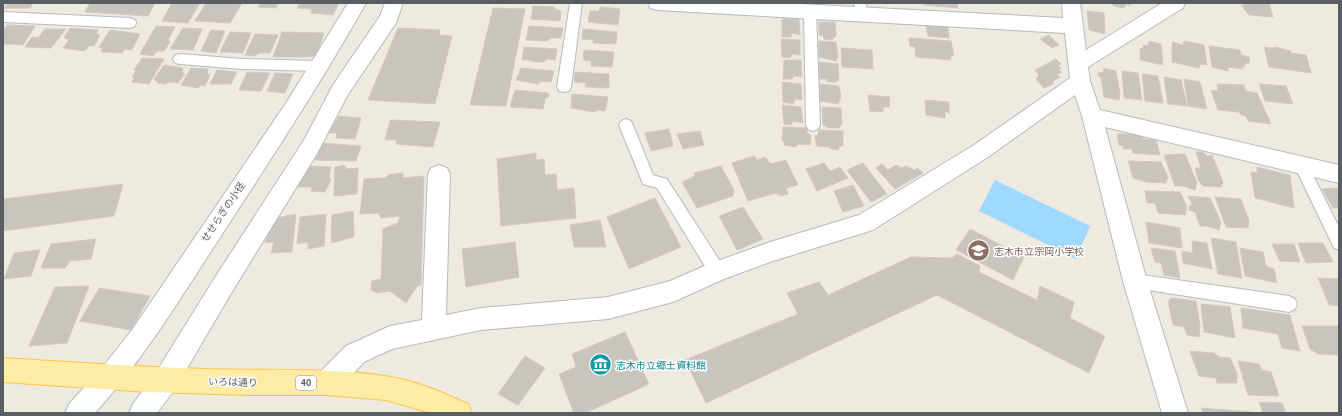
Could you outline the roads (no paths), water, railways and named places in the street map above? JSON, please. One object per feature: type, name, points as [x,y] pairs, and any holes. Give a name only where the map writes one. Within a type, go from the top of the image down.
[{"type":"main road","name":"いろは通り","points":[[3,370],[157,380],[249,383],[327,382],[386,388],[434,401],[459,413]]},
{"type":"street","name":"せせらぎの小径","points":[[78,413],[115,378],[140,338],[295,106],[357,3]]},
{"type":"street","points":[[142,413],[157,380],[222,287],[311,146],[340,91],[389,18],[394,3]]},
{"type":"street","points":[[657,3],[860,9],[1073,26]]},
{"type":"street","points":[[1071,3],[1079,73],[1136,281],[1175,413]]},
{"type":"street","points":[[327,382],[355,354],[390,338],[482,319],[608,308],[673,291],[717,271],[770,252],[865,223],[981,151],[1079,73],[1176,3]]},
{"type":"street","points":[[1092,116],[1339,174]]},
{"type":"street","points":[[434,329],[439,174]]},
{"type":"lane","points":[[564,87],[576,3]]},
{"type":"lane","points":[[798,8],[813,125]]},
{"type":"lane","points":[[3,17],[130,23]]},
{"type":"lane","points":[[180,59],[242,64],[319,66]]},
{"type":"lane","points":[[626,125],[648,180],[662,183],[717,271]]},
{"type":"lane","points":[[1301,165],[1339,243]]},
{"type":"lane","points":[[1136,281],[1289,304]]},
{"type":"water","points":[[995,180],[1090,226],[1076,259],[979,211]]},
{"type":"place","name":"志木市立宗岡小学校","points":[[979,251]]},
{"type":"place","name":"志木市立郷土資料館","points":[[601,365]]}]
